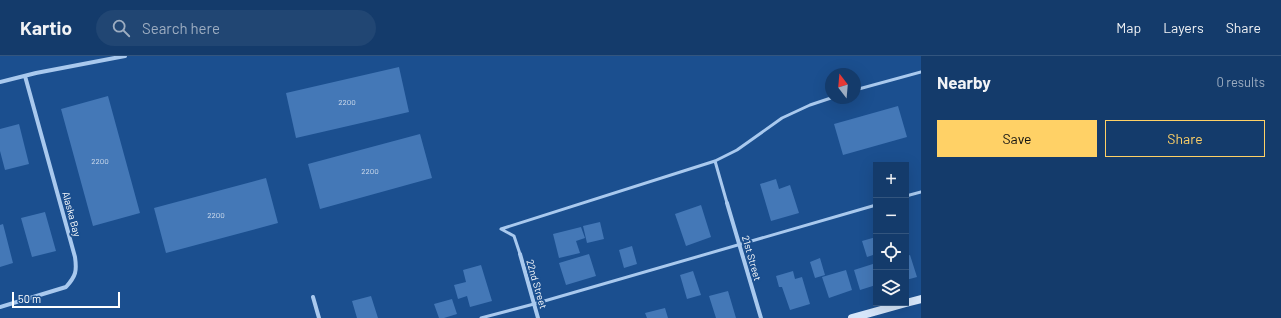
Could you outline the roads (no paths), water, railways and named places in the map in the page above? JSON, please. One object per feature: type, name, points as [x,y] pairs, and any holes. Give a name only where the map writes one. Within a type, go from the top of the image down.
[{"type":"street","points":[[0,82],[125,56]]},
{"type":"street","name":"Alaska Bay","points":[[0,307],[66,287],[73,279],[76,269],[76,257],[25,76]]},
{"type":"street","name":"21st Street","points":[[727,203],[761,318]]},
{"type":"street","name":"22nd Street","points":[[520,254],[538,318]]},
{"type":"street","points":[[313,297],[319,318]]},
{"type":"street","points":[[909,302],[921,299]]},
{"type":"street","points":[[852,318],[895,306]]},
{"type":"lane","points":[[861,88],[921,72]]},
{"type":"lane","points":[[520,254],[514,236],[501,229],[715,161],[737,150],[782,118],[825,100]]},
{"type":"lane","points":[[715,161],[727,203]]},
{"type":"lane","points":[[909,195],[921,192]]},
{"type":"lane","points":[[481,318],[873,206]]}]
